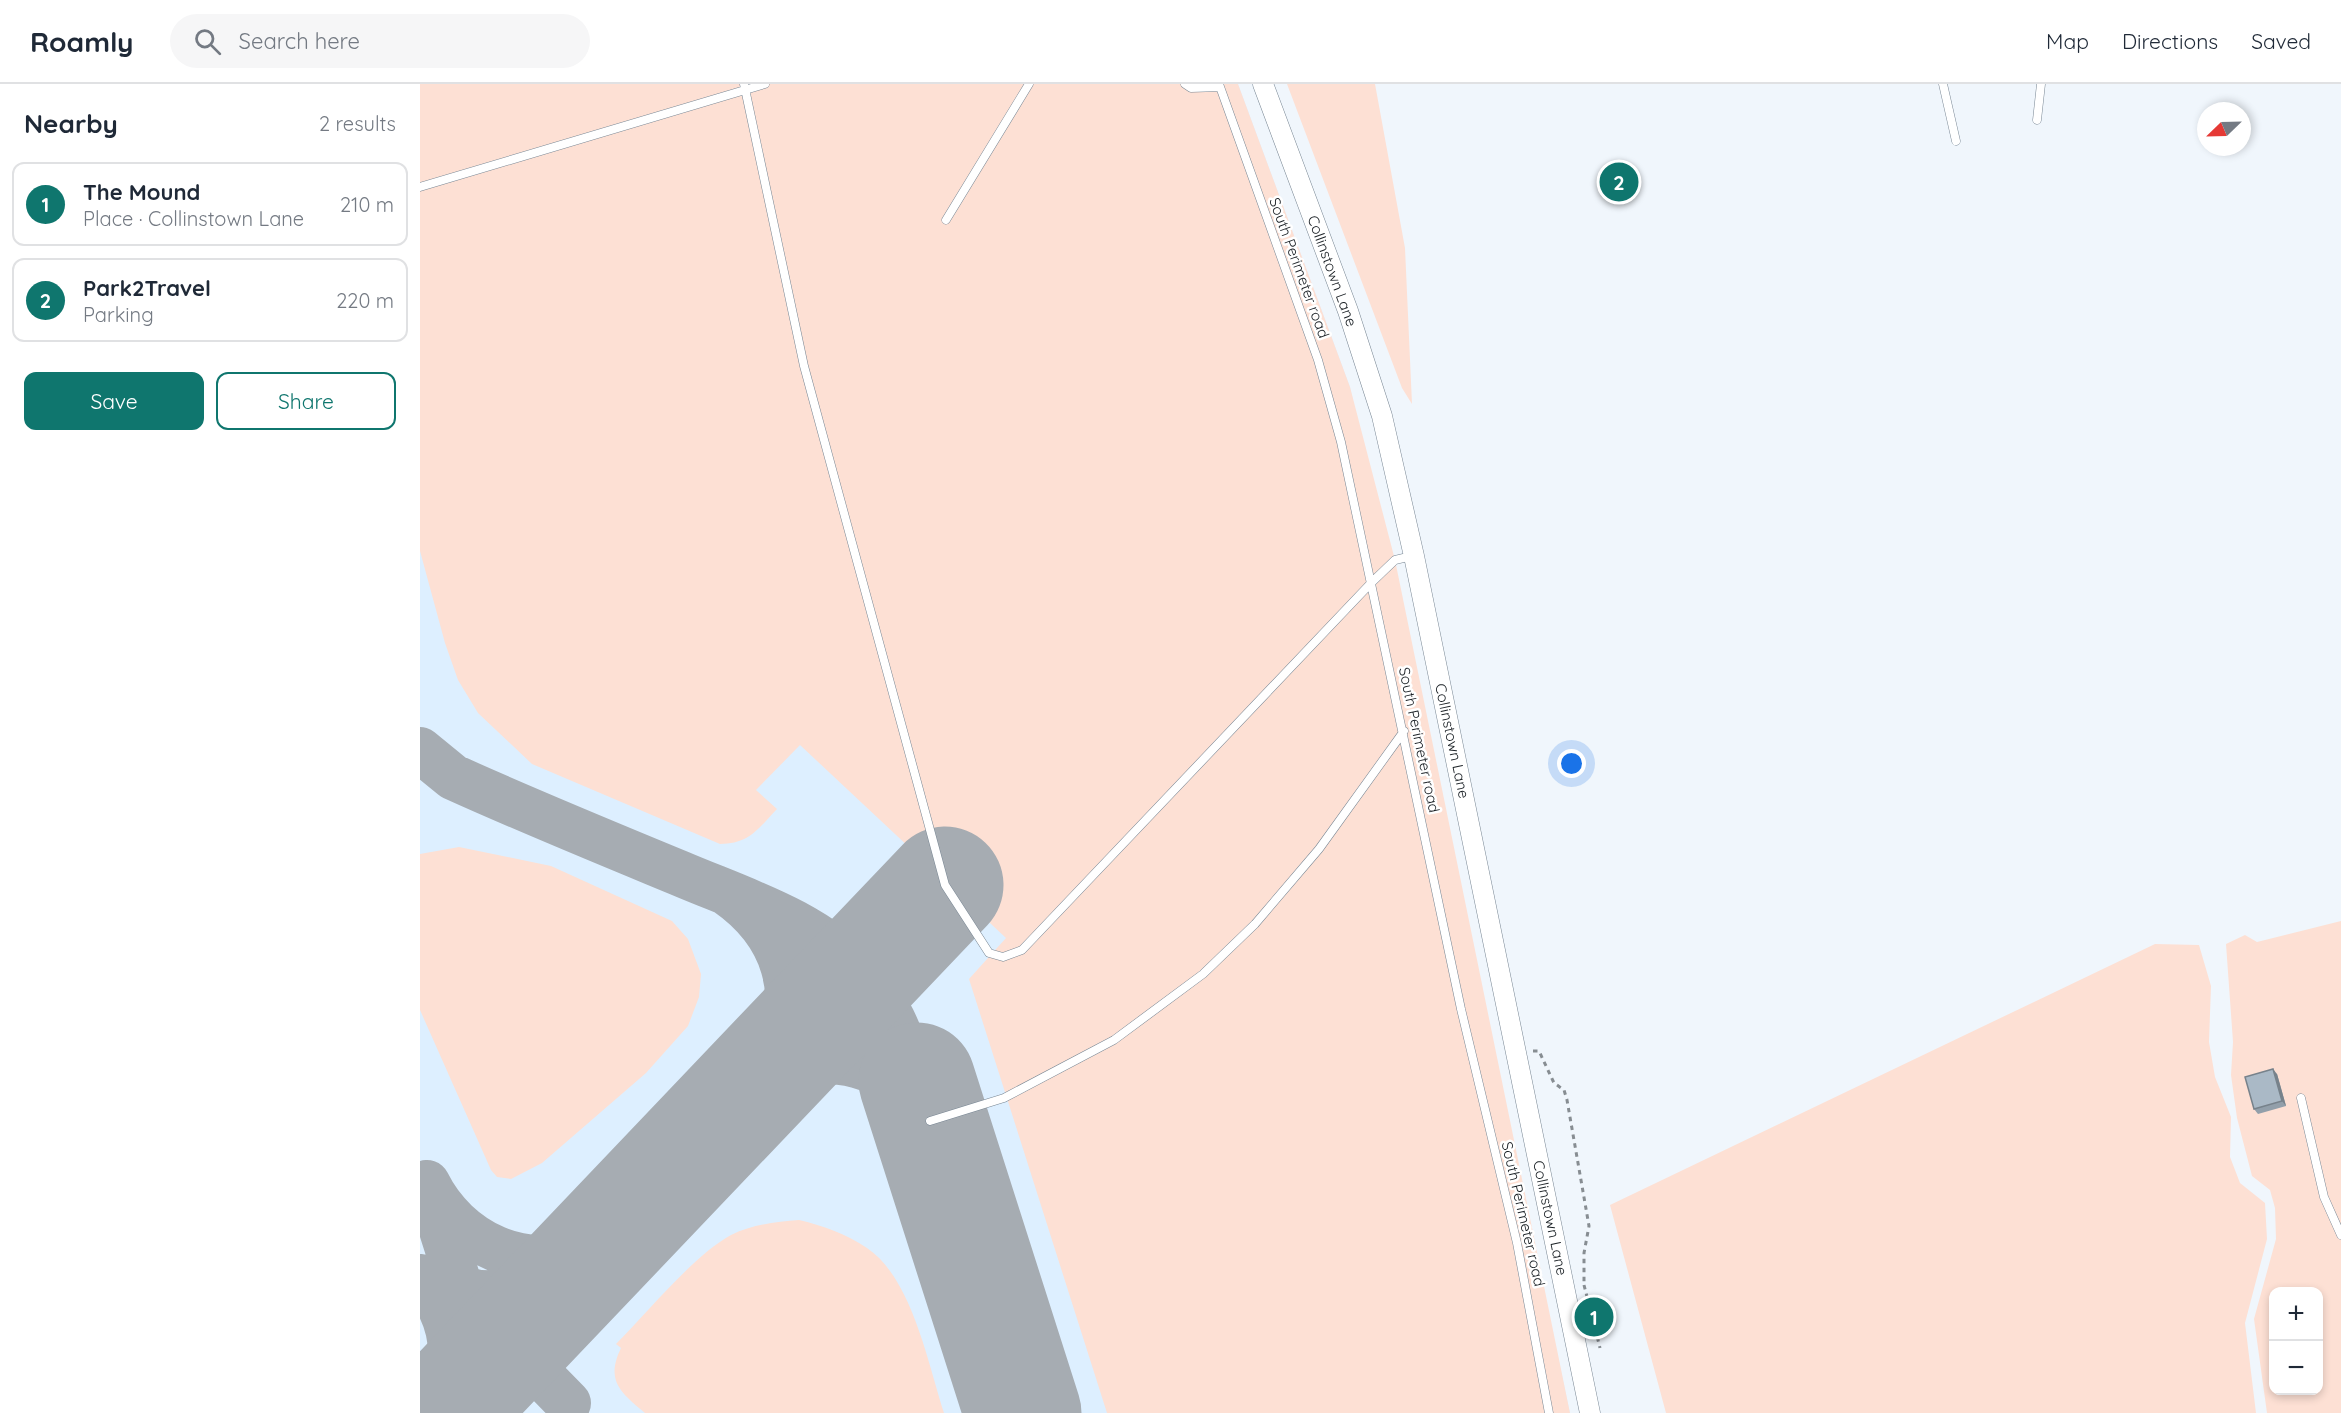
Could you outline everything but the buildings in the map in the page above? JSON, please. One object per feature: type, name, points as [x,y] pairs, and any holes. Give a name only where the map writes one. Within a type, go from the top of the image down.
[{"type":"street","name":"Collinstown Lane","points":[[1263,84],[1348,311],[1382,416],[1414,556],[1590,1413]]},
{"type":"lane","points":[[420,187],[745,87],[765,84]]},
{"type":"lane","points":[[946,219],[1029,84]]},
{"type":"lane","points":[[1185,84],[1191,88],[1219,85]]},
{"type":"lane","points":[[1943,84],[1956,141]]},
{"type":"lane","points":[[2037,120],[2041,84]]},
{"type":"lane","name":"South Perimeter road","points":[[1219,85],[1318,360],[1341,442],[1461,1009],[1517,1243],[1550,1413]]},
{"type":"lane","points":[[745,87],[804,366],[945,885],[989,953],[1003,957],[1022,950],[1372,582],[1395,560],[1414,556]]},
{"type":"lane","points":[[930,1121],[1004,1098],[1114,1040],[1203,974],[1255,924],[1319,849],[1404,731]]},
{"type":"lane","points":[[2301,1098],[2324,1197],[2341,1234]]},
{"type":"path","points":[[1530,1054],[1535,1050],[1539,1051],[1554,1083],[1564,1090],[1567,1100],[1589,1226],[1584,1253],[1584,1285]]},
{"type":"shaded area","points":[[420,84],[1238,84],[1350,387],[1570,1413],[420,1413]]},
{"type":"shaded area","points":[[420,84],[1238,84],[1350,387],[1395,560],[1570,1413],[1107,1413],[969,979],[1006,938],[800,745],[756,790],[777,809],[746,838],[720,844],[532,764],[478,713],[458,680],[445,643],[420,551]]},
{"type":"shaded area","points":[[1287,84],[1375,84],[1405,248],[1412,404],[1402,388]]},
{"type":"shaded area","points":[[459,847],[551,866],[672,921],[688,939],[701,974],[699,997],[688,1026],[646,1073],[542,1163],[511,1179],[497,1177],[491,1170],[420,1010],[420,854]]},
{"type":"shaded area","points":[[2341,921],[2341,1413],[2267,1413],[2254,1319],[2276,1239],[2275,1208],[2270,1190],[2252,1176],[2237,1118],[2231,1075],[2233,1042],[2226,944],[2245,935],[2257,942]]},
{"type":"shaded area","points":[[2155,944],[2199,945],[2211,986],[2209,1042],[2215,1077],[2231,1117],[2230,1157],[2240,1183],[2265,1203],[2267,1239],[2245,1323],[2256,1413],[1666,1413],[1610,1205]]},
{"type":"shaded area","points":[[799,1220],[851,1239],[867,1248],[883,1262],[907,1300],[944,1413],[645,1413],[623,1392],[615,1378],[616,1359],[621,1348],[616,1344],[671,1285],[717,1244],[739,1231],[756,1226]]},
{"type":"taxiway","points":[[420,750],[453,777],[752,903],[822,939],[861,973],[880,997],[895,1024],[917,1081]]},
{"type":"taxiway","points":[[427,1183],[440,1204],[456,1222],[475,1237],[496,1249],[519,1256],[542,1258],[566,1254],[590,1244],[619,1224],[645,1200],[755,1082],[771,1059],[782,1035],[787,1012],[788,989],[784,967],[763,927],[727,893]]},
{"type":"taxiway","points":[[752,1087],[769,1077],[806,1064],[845,1063],[863,1067],[899,1088],[932,1127]]},
{"type":"taxiway","points":[[433,1202],[500,1413]]},
{"type":"taxiway","points":[[420,1277],[461,1290],[482,1293],[504,1292],[547,1283],[566,1273],[583,1260]]},
{"type":"taxiway","points":[[475,1292],[521,1355],[568,1403]]},
{"type":"taxiway","points":[[433,1413],[445,1387],[451,1360],[449,1333],[439,1305]]},
{"type":"runway","points":[[442,1413],[945,885]]},
{"type":"runway","points":[[917,1081],[1023,1413]]},
{"type":"place","name":"Park2Travel","points":[[1619,182]]},
{"type":"place","name":"The Mound","points":[[1594,1317]]}]
